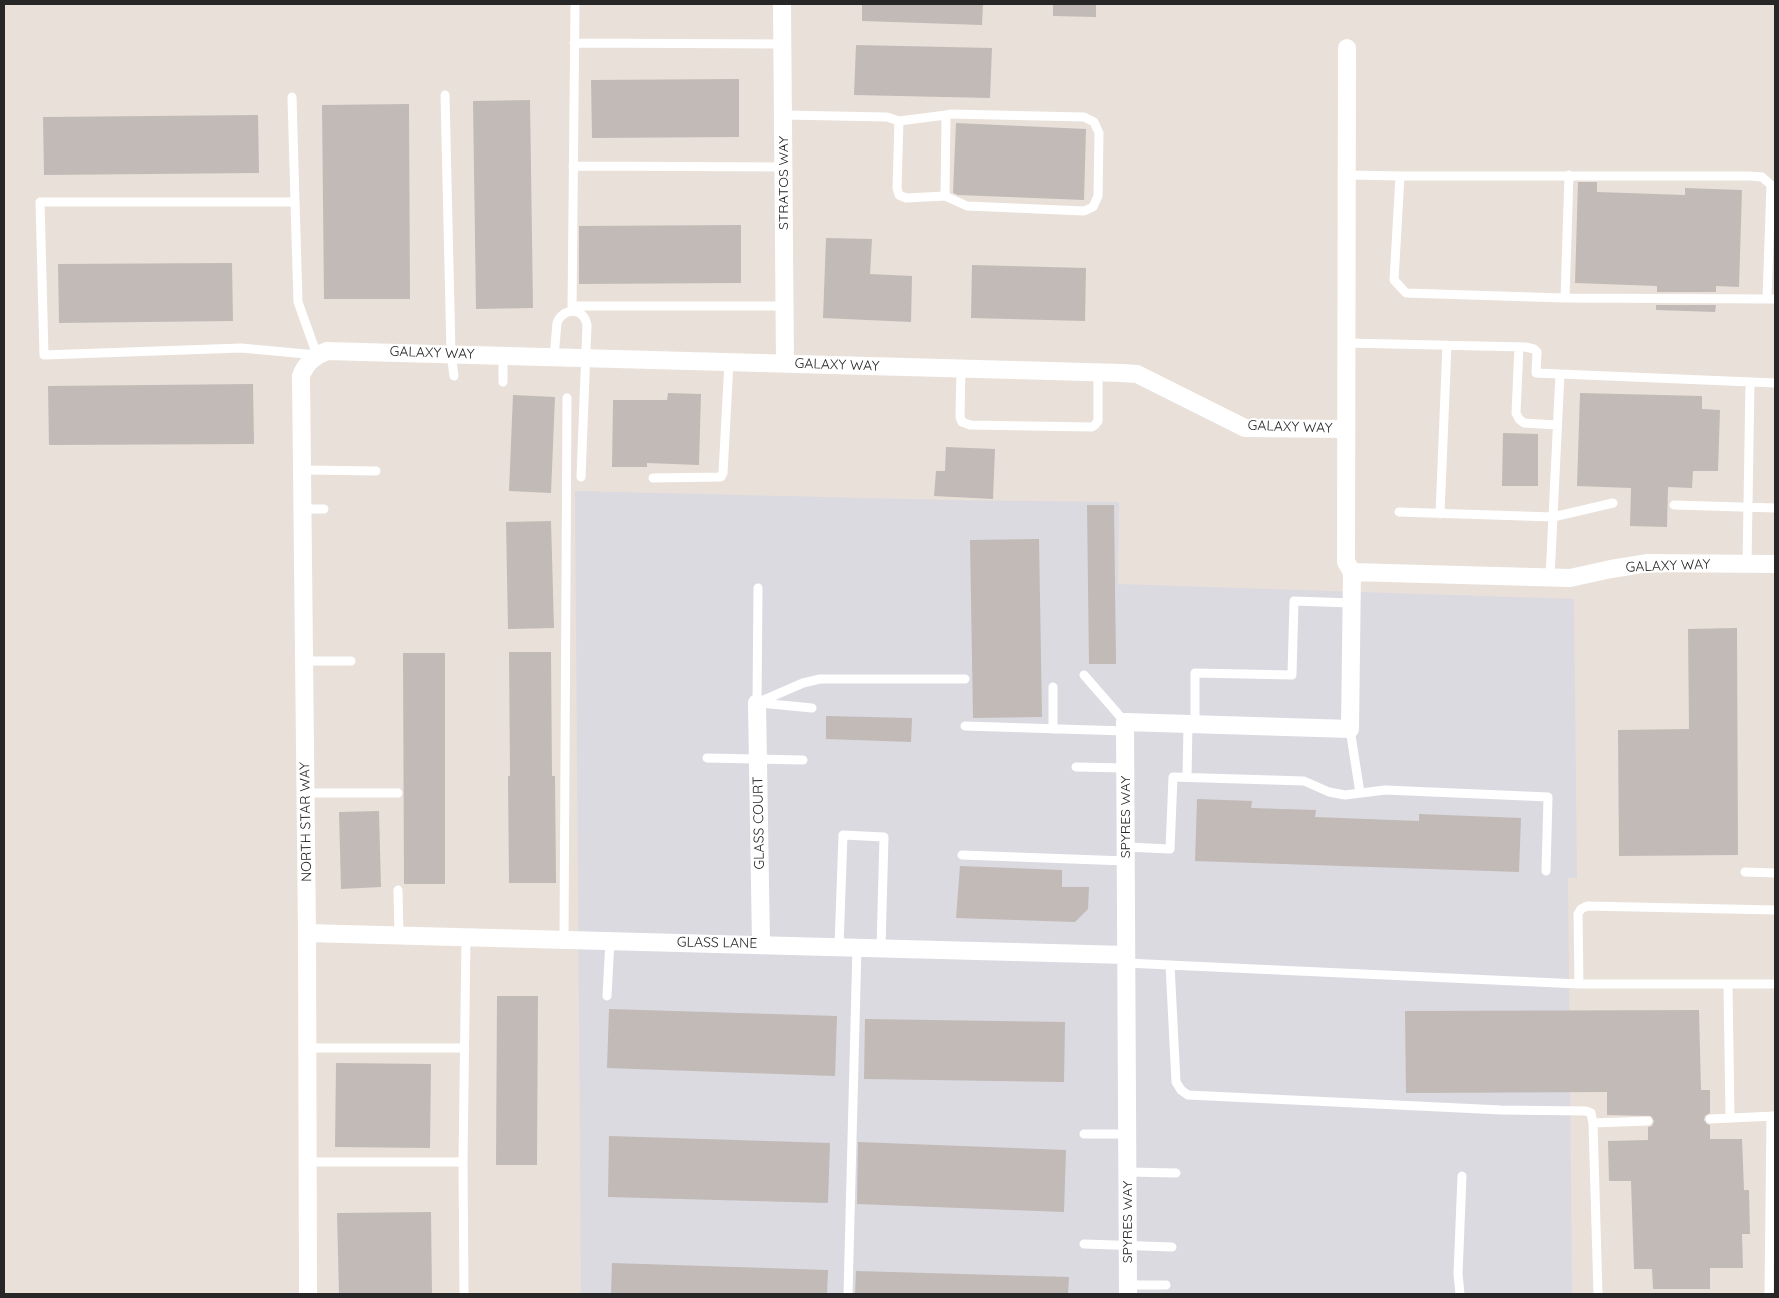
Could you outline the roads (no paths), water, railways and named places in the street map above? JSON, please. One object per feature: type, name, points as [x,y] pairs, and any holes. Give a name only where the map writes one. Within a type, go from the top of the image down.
[{"type":"street","name":"STRATOS WAY","points":[[782,4],[785,363]]},
{"type":"street","points":[[1125,727],[1191,724],[1350,729],[1352,572],[1346,562],[1347,48]]},
{"type":"street","name":"GALAXY WAY","points":[[317,354],[327,351],[451,353],[1136,374],[1246,428],[1346,429]]},
{"type":"street","name":"NORTH STAR WAY","points":[[308,1294],[308,1048],[302,376],[305,366],[317,354]]},
{"type":"street","name":"GALAXY WAY","points":[[1352,572],[1570,578],[1611,569],[1648,564],[1775,564]]},
{"type":"street","name":"GLASS COURT","points":[[757,703],[761,944]]},
{"type":"street","name":"SPYRES WAY","points":[[1125,727],[1128,1289]]},
{"type":"street","name":"GLASS LANE","points":[[307,933],[881,947],[1126,959]]},
{"type":"lane","points":[[572,308],[575,4]]},
{"type":"lane","points":[[574,43],[783,44]]},
{"type":"lane","points":[[445,96],[451,353],[454,376]]},
{"type":"lane","points":[[292,97],[298,302],[317,354],[241,348],[44,355],[40,202],[295,202]]},
{"type":"lane","points":[[783,115],[887,117],[899,121],[946,115],[1084,117],[1094,122],[1099,133],[1098,196],[1093,207],[1084,211],[967,206],[945,196],[906,198],[899,195],[897,188],[899,121]]},
{"type":"lane","points":[[945,196],[946,115]]},
{"type":"lane","points":[[573,166],[784,167]]},
{"type":"lane","points":[[1347,175],[1762,177],[1771,185],[1771,299],[1566,298],[1406,293],[1394,280],[1400,176]]},
{"type":"lane","points":[[1566,298],[1569,175]]},
{"type":"lane","points":[[554,357],[557,323],[563,314],[572,308],[785,306]]},
{"type":"lane","points":[[572,308],[586,320],[582,477]]},
{"type":"lane","points":[[1347,343],[1519,347],[1534,349],[1536,352],[1536,373],[1775,383]]},
{"type":"lane","points":[[1440,514],[1448,345]]},
{"type":"lane","points":[[1519,347],[1516,413],[1524,423],[1558,425]]},
{"type":"lane","points":[[503,382],[504,356]]},
{"type":"lane","points":[[653,478],[721,477],[724,473],[729,362]]},
{"type":"lane","points":[[961,368],[960,416],[962,422],[970,425],[1092,427],[1098,421],[1098,372]]},
{"type":"lane","points":[[1550,577],[1560,374]]},
{"type":"lane","points":[[1747,564],[1750,382]]},
{"type":"lane","points":[[564,939],[567,398]]},
{"type":"lane","points":[[302,470],[376,471]]},
{"type":"lane","points":[[1399,512],[1553,517],[1613,503]]},
{"type":"lane","points":[[1674,505],[1775,508]]},
{"type":"lane","points":[[303,509],[324,509]]},
{"type":"lane","points":[[757,703],[758,588]]},
{"type":"lane","points":[[1187,777],[1196,673],[1292,675],[1294,601],[1352,603]]},
{"type":"lane","points":[[304,661],[351,661]]},
{"type":"lane","points":[[1084,675],[1125,727]]},
{"type":"lane","points":[[757,703],[820,679],[964,679]]},
{"type":"lane","points":[[1053,686],[1053,729]]},
{"type":"lane","points":[[757,703],[812,708]]},
{"type":"lane","points":[[965,726],[1053,729],[1125,727]]},
{"type":"lane","points":[[1350,729],[1360,793]]},
{"type":"lane","points":[[706,758],[803,760]]},
{"type":"lane","points":[[1076,767],[1125,768]]},
{"type":"lane","points":[[962,855],[1126,854],[1170,849],[1173,777],[1187,777],[1304,781],[1329,792],[1345,795],[1385,790],[1548,797],[1546,871]]},
{"type":"lane","points":[[306,793],[398,793]]},
{"type":"lane","points":[[839,946],[843,835],[884,837],[881,947]]},
{"type":"lane","points":[[1745,872],[1775,873]]},
{"type":"lane","points":[[398,890],[399,935]]},
{"type":"lane","points":[[1579,984],[1578,914],[1581,909],[1587,906],[1775,910]]},
{"type":"lane","points":[[464,1294],[463,1162],[466,937]]},
{"type":"lane","points":[[607,996],[610,940]]},
{"type":"lane","points":[[848,1294],[857,947]]},
{"type":"lane","points":[[1126,959],[1170,965],[1579,984],[1775,984]]},
{"type":"lane","points":[[1170,965],[1176,1082],[1181,1090],[1188,1095],[1501,1110],[1586,1111],[1591,1113],[1593,1123],[1598,1294]]},
{"type":"lane","points":[[1728,984],[1730,1118]]},
{"type":"lane","points":[[308,1048],[465,1048]]},
{"type":"lane","points":[[1710,1119],[1773,1116],[1769,1294]]},
{"type":"lane","points":[[1593,1123],[1648,1121]]},
{"type":"lane","points":[[1084,1134],[1127,1134]]},
{"type":"lane","points":[[308,1162],[463,1162]]},
{"type":"lane","points":[[1128,1172],[1176,1174]]},
{"type":"lane","points":[[1460,1294],[1458,1274],[1462,1176]]},
{"type":"lane","points":[[1084,1244],[1172,1247]]},
{"type":"lane","points":[[1128,1289],[1166,1285]]}]
